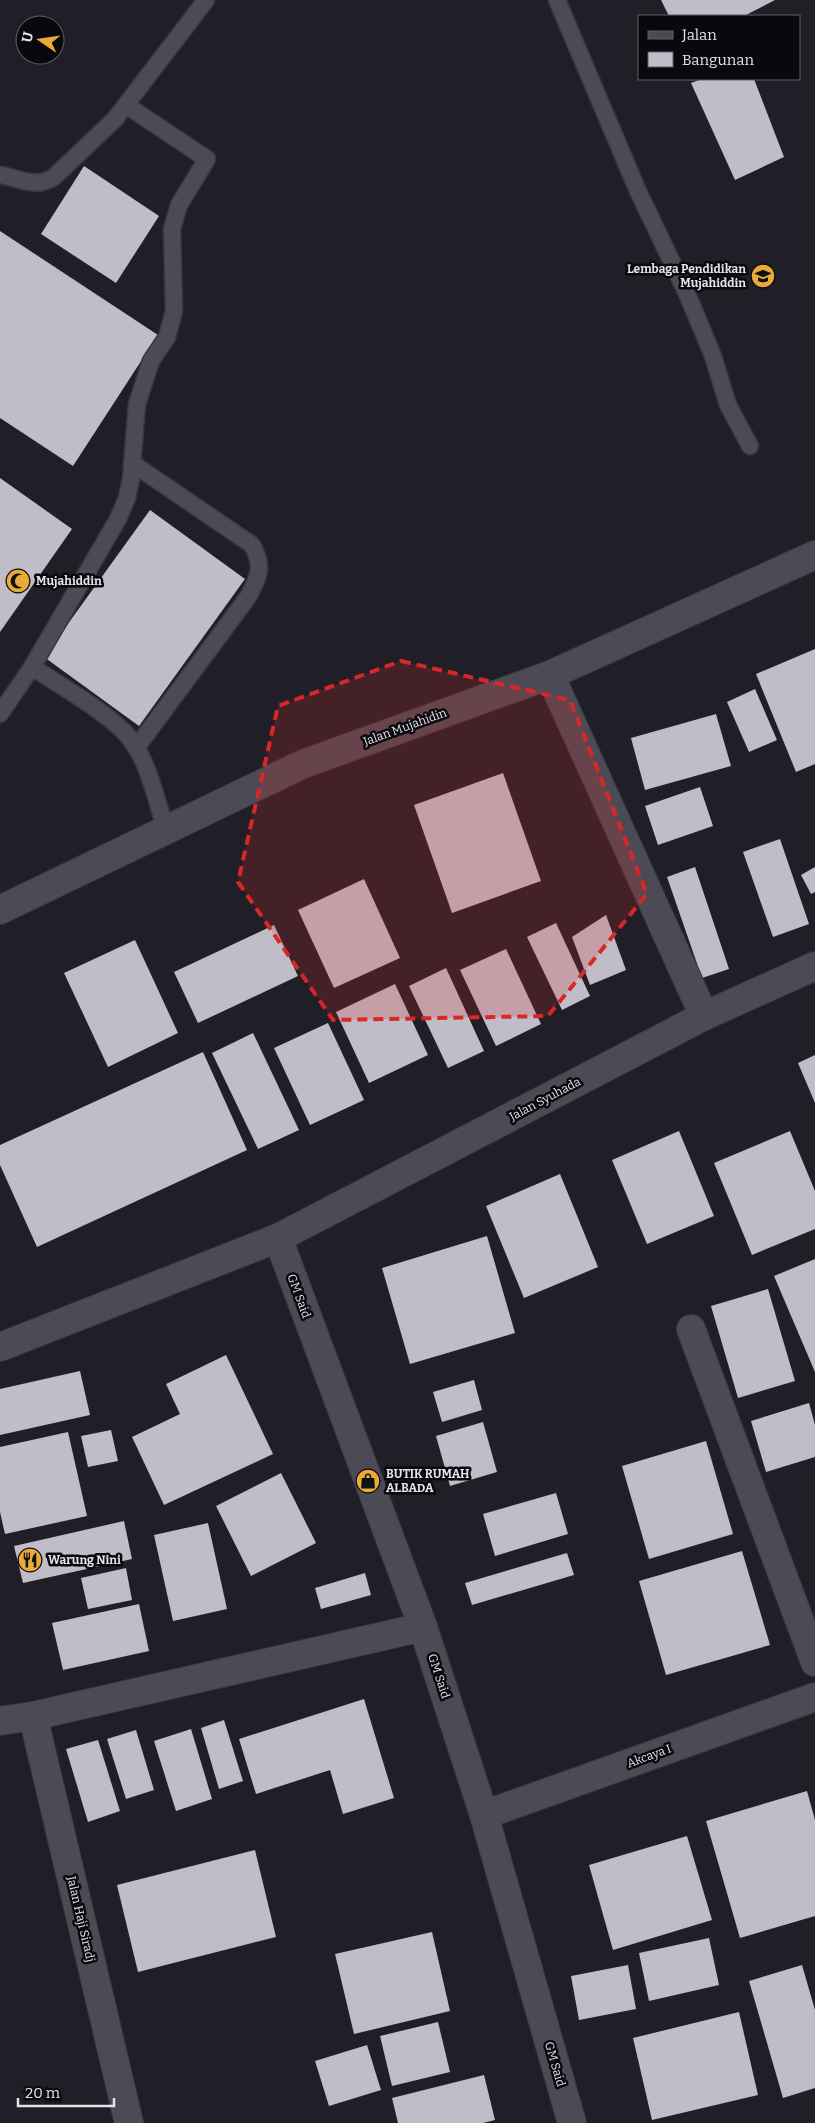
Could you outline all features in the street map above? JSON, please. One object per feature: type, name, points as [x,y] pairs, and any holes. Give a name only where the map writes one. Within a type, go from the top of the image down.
[{"type":"street","name":"Jalan Mujahidin","points":[[0,910],[303,764],[550,675],[815,555]]},
{"type":"street","points":[[550,675],[704,1016]]},
{"type":"street","name":"Jalan Syuhada","points":[[0,1347],[278,1238],[704,1016],[815,966]]},
{"type":"street","name":"GM Said","points":[[278,1238],[423,1627],[484,1815],[572,2123]]},
{"type":"street","points":[[691,1329],[815,1662]]},
{"type":"street","points":[[0,1721],[33,1716],[423,1627]]},
{"type":"street","name":"Akcaya I","points":[[484,1815],[815,1697]]},
{"type":"street","name":"Jalan Haji Siradj","points":[[33,1716],[129,2123]]},
{"type":"lane","points":[[0,175],[34,184],[48,182],[94,139],[126,105],[206,0]]},
{"type":"lane","points":[[557,0],[638,191],[688,296],[712,356],[728,406],[750,446]]},
{"type":"lane","points":[[0,714],[32,667],[118,519],[127,498],[137,404],[151,362],[167,337],[174,311],[172,229],[179,205],[207,159],[126,105]]},
{"type":"lane","points":[[132,463],[252,545],[260,561],[261,570],[248,597],[136,748]]},
{"type":"lane","points":[[32,667],[116,724],[136,748],[166,830]]},
{"type":"highlighted area","points":[[401,661],[570,700],[647,894],[548,1016],[333,1020],[238,882],[278,706]]},
{"type":"building","points":[[661,0],[775,0],[746,15],[668,15]]},
{"type":"building","points":[[699,80],[754,80],[784,157],[735,180],[691,83]]},
{"type":"building","points":[[84,166],[159,216],[116,283],[41,234]]},
{"type":"building","points":[[0,231],[158,335],[73,466],[0,418]]},
{"type":"building","name":"Mujahiddin","points":[[0,478],[72,529],[0,632]]},
{"type":"building","points":[[150,510],[245,579],[139,726],[44,657]]},
{"type":"building","points":[[815,649],[815,764],[796,772],[756,674]]},
{"type":"building","points":[[755,689],[777,740],[749,752],[727,702]]},
{"type":"building","points":[[716,714],[731,766],[645,790],[631,738]]},
{"type":"building","points":[[503,773],[541,881],[452,913],[414,805]]},
{"type":"building","points":[[700,787],[713,826],[658,845],[645,806]]},
{"type":"building","points":[[780,839],[809,924],[773,937],[743,852]]},
{"type":"building","points":[[695,867],[729,969],[702,978],[667,877]]},
{"type":"building","points":[[815,867],[815,892],[811,894],[801,875]]},
{"type":"building","points":[[364,879],[400,958],[334,988],[298,910]]},
{"type":"building","points":[[606,915],[626,970],[590,985],[572,937]]},
{"type":"building","points":[[556,923],[590,996],[562,1010],[527,937]]},
{"type":"building","points":[[274,925],[298,976],[198,1023],[174,972]]},
{"type":"building","points":[[135,940],[178,1033],[108,1067],[64,973]]},
{"type":"building","points":[[506,949],[541,1024],[496,1046],[460,970]]},
{"type":"building","points":[[446,968],[484,1051],[448,1068],[409,986]]},
{"type":"building","points":[[395,984],[428,1055],[369,1083],[336,1012]]},
{"type":"building","points":[[328,1023],[364,1100],[310,1125],[274,1048]]},
{"type":"building","points":[[253,1033],[299,1130],[258,1149],[212,1053]]},
{"type":"building","points":[[203,1052],[247,1150],[37,1247],[0,1165],[0,1145]]},
{"type":"building","points":[[815,1055],[815,1103],[798,1063]]},
{"type":"building","points":[[679,1131],[714,1216],[647,1244],[612,1160]]},
{"type":"building","points":[[790,1131],[815,1191],[815,1229],[752,1255],[714,1163]]},
{"type":"building","points":[[560,1174],[598,1267],[524,1298],[486,1206]]},
{"type":"building","points":[[487,1236],[515,1333],[410,1364],[382,1268]]},
{"type":"building","points":[[815,1259],[815,1372],[774,1276]]},
{"type":"building","points":[[768,1289],[795,1381],[738,1398],[711,1306]]},
{"type":"building","points":[[226,1355],[273,1454],[164,1505],[132,1437],[180,1414],[166,1384]]},
{"type":"building","points":[[80,1371],[90,1415],[0,1435],[0,1389]]},
{"type":"building","points":[[474,1380],[482,1410],[442,1422],[433,1392]]},
{"type":"building","points":[[809,1403],[815,1425],[815,1457],[766,1472],[751,1421]]},
{"type":"building","points":[[483,1422],[497,1472],[450,1486],[436,1436]]},
{"type":"building","points":[[111,1430],[118,1461],[88,1467],[81,1436]]},
{"type":"building","points":[[68,1432],[87,1516],[5,1534],[0,1512],[0,1447]]},
{"type":"building","points":[[706,1441],[733,1534],[649,1559],[622,1466]]},
{"type":"building","points":[[281,1473],[316,1543],[251,1576],[216,1506]]},
{"type":"building","points":[[556,1493],[568,1534],[495,1556],[483,1514]]},
{"type":"building","points":[[124,1521],[132,1559],[23,1583],[14,1546]]},
{"type":"building","points":[[208,1523],[227,1609],[173,1621],[154,1535]]},
{"type":"building","points":[[742,1551],[770,1645],[666,1675],[639,1581]]},
{"type":"building","points":[[567,1553],[574,1575],[472,1605],[465,1583]]},
{"type":"building","points":[[126,1568],[132,1600],[88,1609],[81,1578]]},
{"type":"building","points":[[365,1573],[371,1595],[321,1609],[315,1588]]},
{"type":"building","points":[[139,1604],[149,1651],[63,1670],[52,1623]]},
{"type":"building","points":[[364,1699],[394,1798],[343,1814],[330,1770],[256,1794],[239,1739]]},
{"type":"building","points":[[224,1720],[243,1781],[219,1789],[201,1728]]},
{"type":"building","points":[[191,1729],[212,1799],[176,1811],[154,1741]]},
{"type":"building","points":[[136,1730],[154,1790],[126,1799],[107,1739]]},
{"type":"building","points":[[98,1740],[120,1811],[88,1822],[66,1749]]},
{"type":"building","points":[[807,1791],[815,1820],[815,1916],[740,1938],[706,1821]]},
{"type":"building","points":[[687,1836],[712,1920],[613,1950],[589,1865]]},
{"type":"building","points":[[255,1850],[276,1937],[138,1972],[117,1885]]},
{"type":"building","points":[[432,1932],[450,2011],[354,2034],[335,1954]]},
{"type":"building","points":[[709,1938],[719,1985],[649,2001],[639,1953]]},
{"type":"building","points":[[628,1965],[636,2009],[579,2020],[571,1976]]},
{"type":"building","points":[[802,1965],[815,2010],[815,2088],[783,2098],[749,1981]]},
{"type":"building","points":[[739,2012],[758,2095],[652,2120],[633,2038]]},
{"type":"building","points":[[438,2022],[450,2072],[392,2086],[380,2036]]},
{"type":"building","points":[[367,2045],[381,2090],[329,2106],[315,2061]]},
{"type":"building","points":[[484,2075],[495,2120],[483,2123],[398,2123],[392,2098]]},
{"type":"place","name":"Lembaga Pendidikan Mujahiddin","points":[[763,276]]},
{"type":"place","name":"Mujahiddin","points":[[18,581]]},
{"type":"place","name":"BUTIK RUMAH ALBADA","points":[[368,1481]]},
{"type":"place","name":"Warung Nini","points":[[30,1560]]}]
